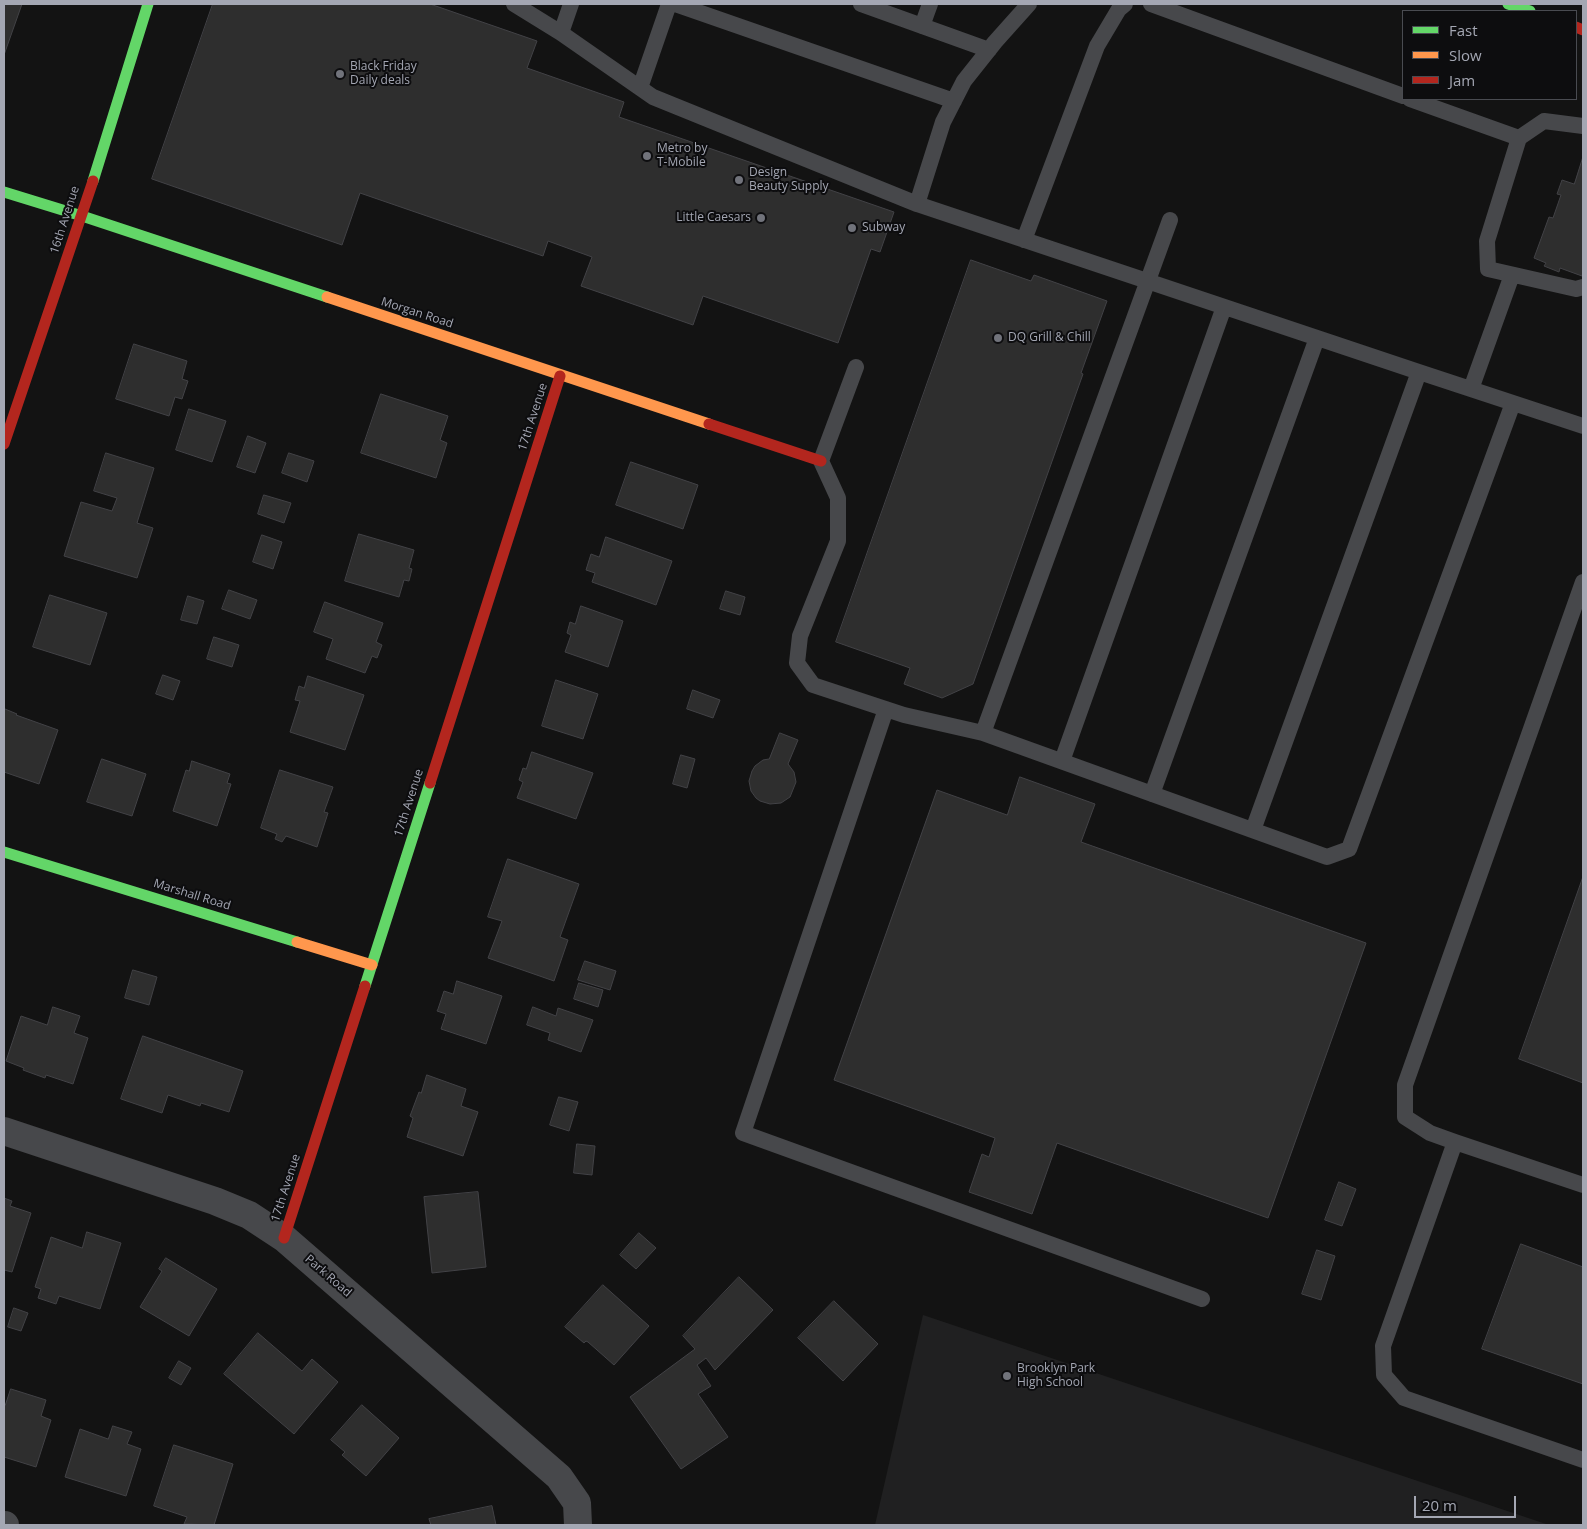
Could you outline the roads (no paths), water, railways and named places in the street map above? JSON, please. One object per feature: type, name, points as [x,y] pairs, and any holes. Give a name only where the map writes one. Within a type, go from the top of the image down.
[{"type":"street","name":"16th Avenue","points":[[4,444],[82,216],[148,4]]},
{"type":"street","points":[[1508,4],[1527,10]]},
{"type":"street","name":"Morgan Road","points":[[4,192],[82,216],[821,462]]},
{"type":"street","name":"17th Avenue","points":[[284,1238],[560,376]]},
{"type":"street","name":"Marshall Road","points":[[4,852],[372,965]]},
{"type":"street","name":"Park Road","points":[[4,1131],[215,1200],[249,1215],[284,1238],[559,1477],[577,1503],[578,1525]]},
{"type":"lane","points":[[514,4],[561,33],[653,97],[917,204],[1583,426]]},
{"type":"lane","points":[[561,33],[571,4]]},
{"type":"lane","points":[[640,88],[669,4]]},
{"type":"lane","points":[[675,4],[954,101]]},
{"type":"lane","points":[[861,4],[989,50]]},
{"type":"lane","points":[[922,26],[930,4]]},
{"type":"lane","points":[[917,204],[943,122],[964,81],[1029,4]]},
{"type":"lane","points":[[1024,240],[1097,46],[1119,10],[1125,4]]},
{"type":"lane","points":[[1151,4],[1402,96]]},
{"type":"lane","points":[[1413,100],[1519,138]]},
{"type":"lane","points":[[1583,126],[1544,121],[1519,138],[1487,242],[1488,269],[1576,289],[1583,287]]},
{"type":"lane","points":[[983,733],[1170,220]]},
{"type":"lane","points":[[1471,389],[1512,275]]},
{"type":"lane","points":[[1062,761],[1224,307]]},
{"type":"lane","points":[[1152,794],[1317,338]]},
{"type":"lane","points":[[856,367],[821,462],[838,498],[838,542],[800,636],[797,663],[812,684],[904,715],[983,733],[1327,857],[1349,849],[1513,403]]},
{"type":"lane","points":[[1252,830],[1419,372]]},
{"type":"lane","points":[[1583,582],[1405,1085],[1405,1117],[1430,1132],[1583,1185]]},
{"type":"lane","points":[[886,709],[744,1133],[1202,1300]]},
{"type":"lane","points":[[1455,1142],[1383,1346],[1384,1375],[1404,1398],[1583,1460]]},
{"type":"place","name":"Black Friday Daily deals","points":[[340,74]]},
{"type":"place","name":"Metro by T-Mobile","points":[[647,156]]},
{"type":"place","name":"Design Beauty Supply","points":[[739,180]]},
{"type":"place","name":"Little Caesars","points":[[761,218]]},
{"type":"place","name":"Subway","points":[[852,228]]},
{"type":"place","name":"DQ Grill & Chill","points":[[998,338]]},
{"type":"place","name":"Brooklyn Park High School","points":[[1007,1376]]}]
